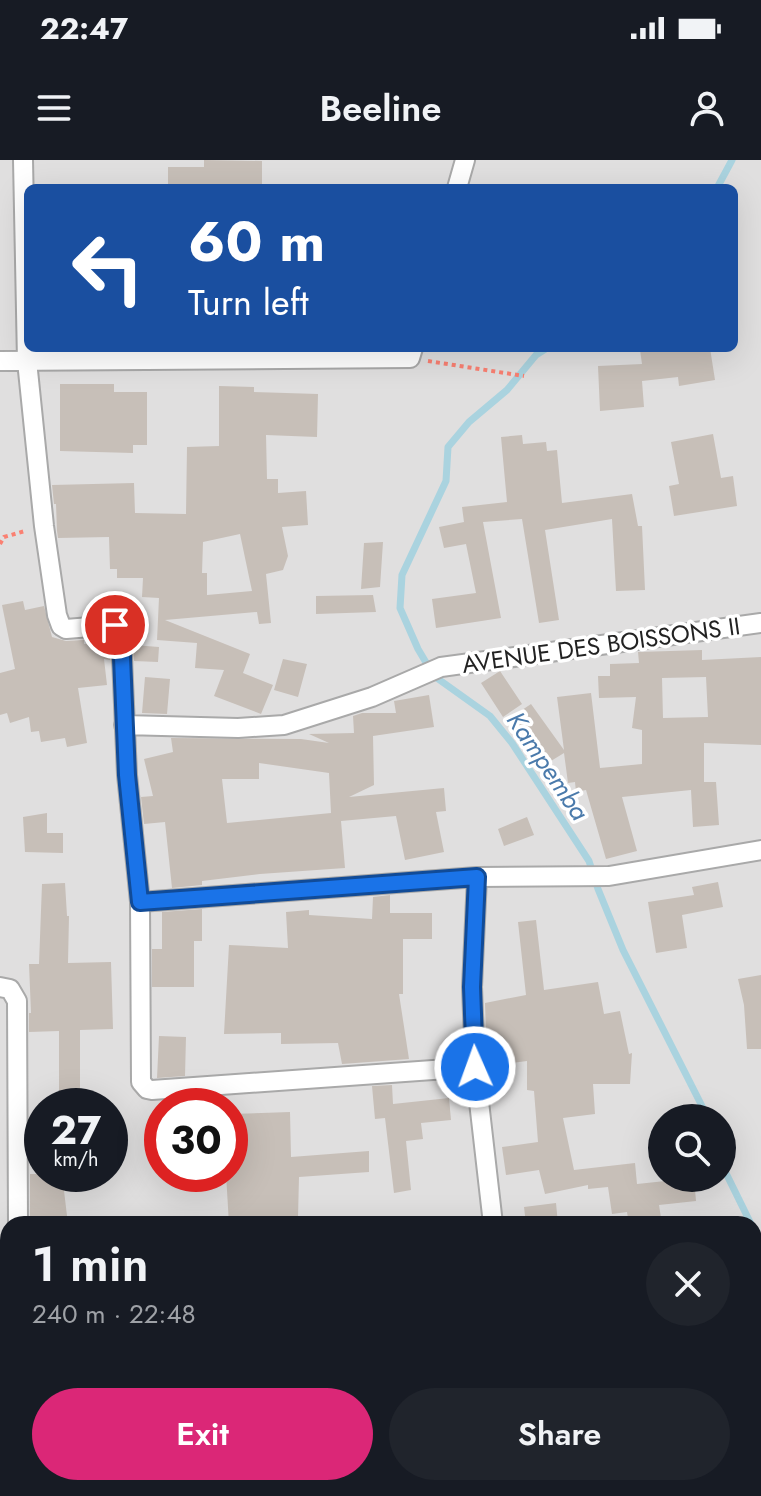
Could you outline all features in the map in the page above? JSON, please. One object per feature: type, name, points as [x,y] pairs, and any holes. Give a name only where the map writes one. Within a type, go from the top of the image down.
[{"type":"street","points":[[23,160],[24,210]]},
{"type":"street","points":[[458,184],[465,160]]},
{"type":"street","points":[[27,352],[44,526],[57,615],[61,626],[66,629],[115,625],[120,628],[124,725],[140,902],[140,1076],[147,1089],[475,1067]]},
{"type":"street","points":[[0,361],[412,353]]},
{"type":"street","name":"AVENUE DES BOISSONS II","points":[[124,725],[238,728],[284,725],[372,697],[441,667],[761,623]]},
{"type":"street","points":[[140,902],[477,877],[609,876],[761,850]]},
{"type":"street","points":[[477,877],[472,987],[475,1067],[492,1216]]},
{"type":"street","points":[[5,988],[17,1001],[18,1216]]},
{"type":"path","points":[[412,353],[522,376]]},
{"type":"path","points":[[0,544],[4,537],[44,526]]},
{"type":"shaded area","points":[[0,160],[761,160],[761,1216],[0,1216]]},
{"type":"building","points":[[204,160],[262,161],[262,184],[168,184],[168,167],[204,167]]},
{"type":"building","points":[[640,352],[711,352],[715,380],[679,386],[678,377],[642,381],[644,407],[600,411],[598,366],[642,364]]},
{"type":"building","points":[[60,384],[114,384],[114,392],[147,392],[147,445],[133,445],[133,453],[60,451]]},
{"type":"building","points":[[219,386],[254,387],[254,392],[318,394],[317,437],[266,435],[267,479],[278,479],[278,493],[306,491],[308,525],[282,527],[288,556],[283,570],[266,574],[271,623],[259,624],[257,612],[165,620],[250,654],[243,673],[273,685],[261,714],[214,696],[224,670],[195,668],[197,643],[157,640],[159,598],[142,597],[143,578],[117,578],[117,569],[110,569],[109,537],[58,538],[52,485],[134,483],[135,513],[186,514],[187,447],[219,446]],"holes":[[[240,534],[252,591],[207,595],[207,573],[202,573],[203,542]]]},
{"type":"building","points":[[713,434],[721,478],[733,476],[737,506],[674,516],[669,486],[679,484],[671,442]]},
{"type":"building","points":[[522,435],[523,444],[546,442],[547,451],[557,450],[562,503],[632,494],[638,526],[642,526],[645,590],[616,591],[612,519],[545,530],[559,620],[539,623],[522,519],[483,522],[501,618],[436,628],[432,599],[476,593],[466,544],[444,548],[439,527],[464,522],[462,507],[507,502],[501,437]]},
{"type":"building","points":[[383,542],[380,587],[361,589],[364,543]]},
{"type":"building","points":[[373,595],[376,612],[316,614],[316,596]]},
{"type":"building","points":[[23,601],[25,610],[44,606],[52,637],[66,641],[84,640],[84,644],[109,641],[110,660],[104,659],[107,685],[78,688],[87,743],[67,747],[65,738],[41,742],[39,731],[31,732],[29,717],[10,723],[7,713],[0,715],[0,673],[15,669],[2,605]]},
{"type":"building","points":[[133,645],[159,647],[158,662],[134,661]]},
{"type":"building","points":[[702,650],[702,660],[761,657],[761,745],[704,743],[704,782],[716,782],[719,825],[693,827],[691,790],[622,797],[637,851],[606,859],[586,790],[576,792],[575,782],[568,783],[564,753],[546,764],[513,716],[531,704],[564,750],[557,697],[591,693],[600,768],[642,764],[642,730],[632,728],[636,697],[599,698],[598,676],[610,676],[610,664],[639,663],[638,652]],"holes":[[[706,677],[708,717],[663,718],[662,678]]]},
{"type":"building","points":[[283,659],[307,664],[298,697],[274,690]]},
{"type":"building","points":[[500,671],[522,704],[503,717],[481,683]]},
{"type":"building","points":[[145,677],[170,679],[167,714],[142,713]]},
{"type":"building","points":[[429,695],[434,727],[373,736],[374,785],[349,797],[444,788],[446,811],[436,812],[444,852],[405,860],[396,816],[341,821],[345,868],[260,874],[172,888],[165,822],[144,824],[141,797],[153,796],[144,759],[173,752],[171,738],[301,739],[329,743],[309,734],[354,733],[353,716],[396,713],[394,701]],"holes":[[[259,763],[329,773],[331,813],[227,823],[222,779],[259,779]]]},
{"type":"building","points":[[47,813],[47,833],[63,833],[63,853],[25,852],[23,817]]},
{"type":"building","points":[[527,817],[534,835],[504,846],[498,829]]},
{"type":"building","points":[[718,882],[723,907],[682,915],[687,948],[656,953],[648,902],[694,895],[692,887]]},
{"type":"building","points":[[65,883],[69,916],[68,963],[111,962],[113,1029],[80,1030],[80,1088],[59,1088],[59,1031],[29,1032],[29,964],[39,964],[42,884]]},
{"type":"building","points":[[390,895],[390,913],[432,913],[432,939],[403,939],[403,994],[399,994],[409,1059],[342,1064],[338,1043],[281,1044],[281,1033],[224,1034],[229,945],[288,948],[286,912],[309,910],[309,915],[372,919],[373,897]]},
{"type":"building","points":[[202,909],[202,941],[194,941],[194,987],[152,987],[152,949],[162,949],[162,912]]},
{"type":"building","points":[[536,920],[544,990],[598,982],[604,1014],[620,1011],[629,1054],[632,1053],[630,1084],[593,1084],[595,1114],[563,1118],[574,1170],[635,1163],[637,1184],[648,1183],[648,1192],[695,1192],[696,1201],[659,1205],[661,1216],[628,1216],[627,1212],[612,1214],[608,1187],[588,1189],[588,1185],[545,1194],[539,1170],[506,1175],[502,1147],[538,1142],[534,1091],[527,1090],[527,1061],[487,1066],[485,1003],[526,995],[518,922]]},
{"type":"building","points":[[761,975],[761,1049],[747,1049],[744,1005],[738,979]]},
{"type":"building","points":[[159,1036],[186,1037],[185,1076],[157,1078]]},
{"type":"building","points":[[392,1085],[393,1104],[449,1098],[451,1120],[421,1123],[423,1139],[406,1141],[411,1190],[394,1193],[385,1118],[375,1119],[372,1086]]},
{"type":"building","points":[[290,1112],[291,1157],[369,1151],[369,1172],[299,1177],[298,1216],[229,1216],[227,1192],[248,1192],[248,1113]]},
{"type":"building","points":[[30,1192],[64,1192],[67,1216],[30,1216]]},
{"type":"building","points":[[556,1203],[557,1216],[525,1216],[524,1207]]},
{"type":"waterway","name":"Kampemba","points":[[719,184],[732,160]]},
{"type":"waterway","name":"Kampemba","points":[[541,352],[507,390],[469,422],[448,447],[446,481],[402,575],[400,608],[434,676],[490,716],[512,743],[589,861],[623,950],[701,1104]]},
{"type":"waterway","name":"Kampemba","points":[[735,1192],[747,1216]]},
{"type":"route","points":[[115,625],[120,628],[121,634],[127,775],[140,902],[477,877],[472,987],[475,1067]]}]
